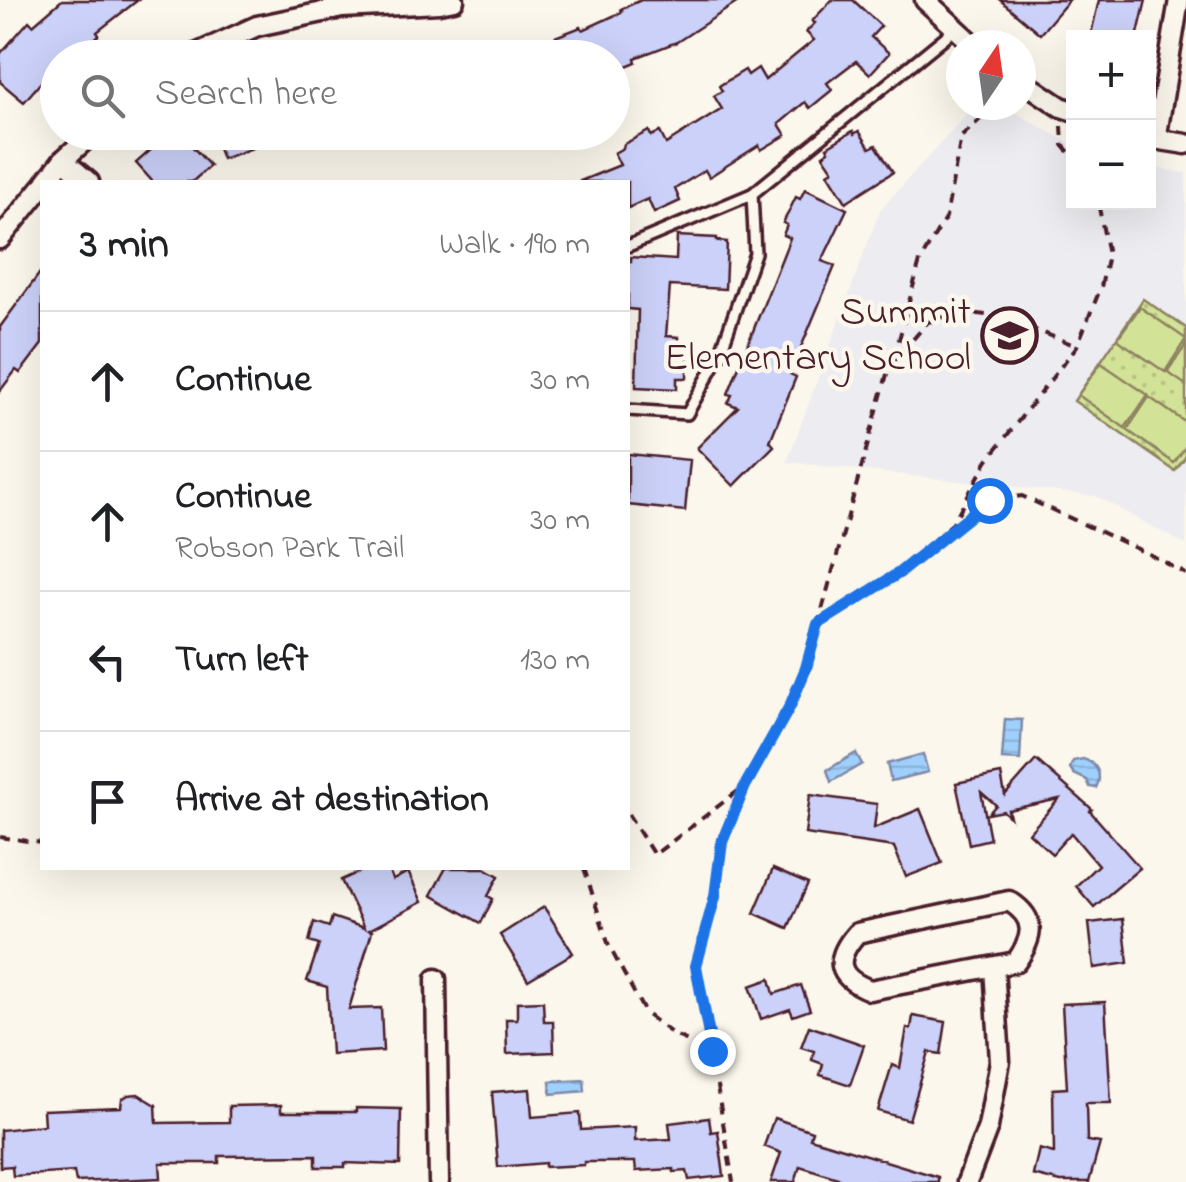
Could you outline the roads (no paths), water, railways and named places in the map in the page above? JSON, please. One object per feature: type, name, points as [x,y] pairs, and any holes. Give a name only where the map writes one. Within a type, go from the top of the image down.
[{"type":"street","points":[[227,40],[257,26],[342,8],[454,0]]},
{"type":"street","points":[[925,0],[955,29]]},
{"type":"street","points":[[1156,120],[1179,0]]},
{"type":"street","points":[[1036,89],[1066,108]]},
{"type":"street","points":[[1156,140],[1186,144]]},
{"type":"street","points":[[48,180],[74,150]]},
{"type":"street","points":[[63,160],[86,180]]},
{"type":"street","points":[[0,238],[40,190]]},
{"type":"street","points":[[1010,901],[1022,909],[1030,925],[1030,943],[1016,962],[994,967],[870,990],[851,983],[842,966],[844,948],[857,933],[1010,901]]},
{"type":"street","points":[[968,1182],[988,1127],[1000,1061],[994,967]]},
{"type":"street","points":[[436,979],[438,1182]]},
{"type":"lane","points":[[630,245],[752,194],[955,29]]},
{"type":"lane","points":[[630,410],[687,414],[719,356],[755,253],[752,194]]},
{"type":"water","points":[[1005,719],[1022,720],[1020,760],[1002,759]]},
{"type":"water","points":[[856,753],[862,764],[831,782],[827,770]]},
{"type":"water","points":[[923,754],[928,772],[891,781],[887,764]]},
{"type":"water","points":[[1083,759],[1097,770],[1096,788],[1070,768],[1073,761]]},
{"type":"water","points":[[584,1079],[585,1091],[551,1094],[550,1081]]},
{"type":"place","name":"Summit Elementary School","points":[[1010,336]]}]
